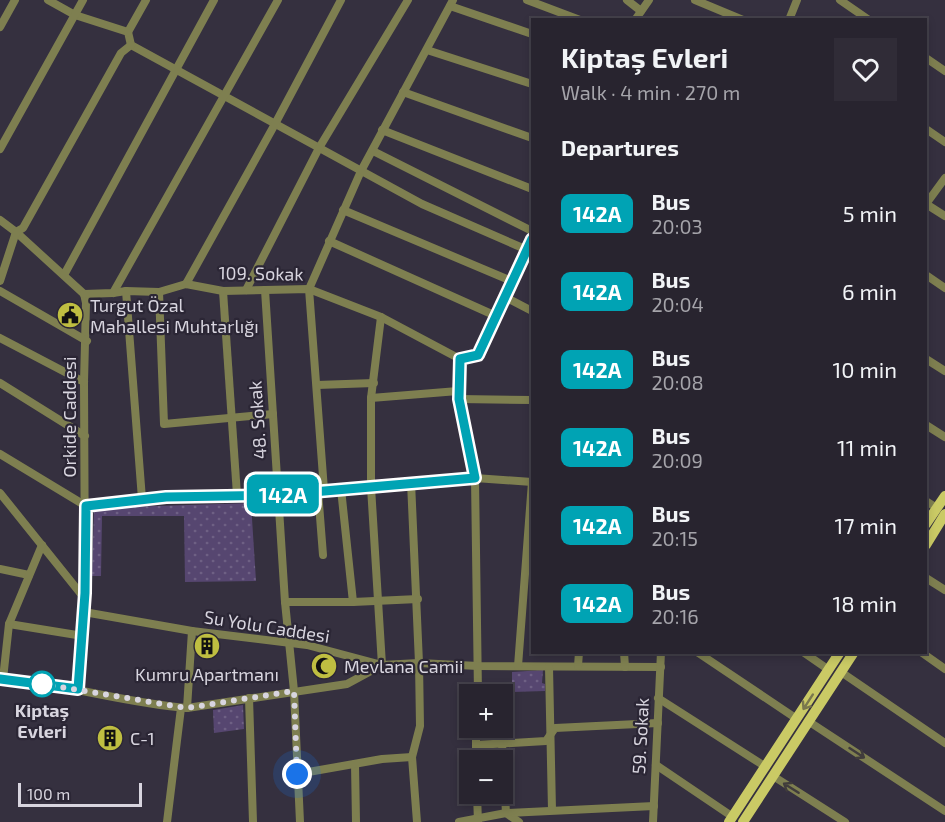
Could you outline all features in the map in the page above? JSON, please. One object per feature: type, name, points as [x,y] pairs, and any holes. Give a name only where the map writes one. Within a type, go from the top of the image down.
[{"type":"main road","points":[[927,542],[942,514],[945,496]]},
{"type":"main road","points":[[927,523],[942,514]]},
{"type":"main road","points":[[735,820],[770,772],[839,654]]},
{"type":"main road","points":[[802,720],[853,654]]},
{"type":"street","points":[[0,27],[15,0]]},
{"type":"street","points":[[48,0],[75,15],[128,32]]},
{"type":"street","points":[[0,149],[83,0]]},
{"type":"street","points":[[146,0],[128,32],[131,45],[422,204],[531,251],[505,297],[478,355],[460,359],[458,395],[475,478],[477,684]]},
{"type":"street","points":[[64,275],[214,0]]},
{"type":"street","points":[[114,293],[278,0]]},
{"type":"street","points":[[186,284],[341,0]]},
{"type":"street","points":[[246,290],[319,148],[408,0]]},
{"type":"street","points":[[527,0],[575,18]]},
{"type":"street","points":[[627,0],[641,11]]},
{"type":"street","points":[[636,18],[649,0]]},
{"type":"street","points":[[695,0],[739,18]]},
{"type":"street","points":[[790,18],[797,0]]},
{"type":"street","points":[[840,0],[866,18]]},
{"type":"street","points":[[323,555],[317,385],[309,289],[361,171],[451,3],[531,34]]},
{"type":"street","points":[[0,281],[3,260],[16,232],[23,228],[121,53],[131,45]]},
{"type":"street","points":[[427,50],[531,84]]},
{"type":"street","points":[[927,59],[945,71]]},
{"type":"street","points":[[403,92],[531,138]]},
{"type":"street","points":[[382,130],[531,189]]},
{"type":"street","points":[[927,130],[945,142]]},
{"type":"street","points":[[373,151],[531,230]]},
{"type":"street","points":[[927,203],[945,178]]},
{"type":"street","points":[[927,205],[945,216]]},
{"type":"street","points":[[343,210],[514,282]]},
{"type":"street","points":[[0,220],[84,294]]},
{"type":"street","points":[[329,240],[496,316]]},
{"type":"street","points":[[927,276],[945,288]]},
{"type":"street","name":"109. Sokak","points":[[84,294],[126,291],[159,292],[186,284],[223,291],[309,289],[381,317],[460,359]]},
{"type":"street","name":"48. Sokak","points":[[265,290],[285,602],[294,691],[300,822]]},
{"type":"street","points":[[0,291],[87,341]]},
{"type":"street","points":[[126,291],[142,499]]},
{"type":"street","points":[[223,291],[237,495]]},
{"type":"street","points":[[159,292],[164,424],[273,414]]},
{"type":"street","name":"Orkide Caddesi","points":[[78,689],[85,599],[84,382],[87,341],[84,294]]},
{"type":"street","points":[[505,297],[531,310]]},
{"type":"street","points":[[42,545],[9,624],[2,679],[78,689],[184,708],[347,684],[382,665],[371,487],[370,398],[374,382],[381,317]]},
{"type":"street","points":[[0,338],[84,382]]},
{"type":"street","points":[[927,360],[945,371]]},
{"type":"street","points":[[317,385],[374,382]]},
{"type":"street","points":[[0,383],[85,436]]},
{"type":"street","points":[[370,398],[458,395],[531,400]]},
{"type":"street","points":[[927,426],[945,437]]},
{"type":"street","points":[[0,454],[86,506],[142,499],[278,495],[475,478],[531,482]]},
{"type":"street","points":[[411,482],[418,599],[420,726],[412,756],[417,822]]},
{"type":"street","points":[[341,489],[353,602]]},
{"type":"street","points":[[1,495],[85,599]]},
{"type":"street","points":[[518,666],[531,495]]},
{"type":"street","points":[[927,502],[942,514]]},
{"type":"street","points":[[0,569],[29,575]]},
{"type":"street","points":[[927,579],[945,590]]},
{"type":"street","points":[[285,602],[418,599]]},
{"type":"street","name":"Su Yolu Caddesi","points":[[84,612],[192,631],[307,645],[382,665],[419,663],[478,666],[661,667]]},
{"type":"street","points":[[9,624],[83,636]]},
{"type":"street","points":[[167,822],[184,708],[192,631]]},
{"type":"street","points":[[578,666],[579,654]]},
{"type":"street","points":[[624,654],[625,667]]},
{"type":"street","name":"59. Sokak","points":[[653,822],[661,654]]},
{"type":"street","points":[[700,654],[945,811]]},
{"type":"street","points":[[806,654],[829,670]]},
{"type":"street","points":[[924,654],[945,669]]},
{"type":"street","points":[[549,667],[552,810]]},
{"type":"street","points":[[840,672],[945,743]]},
{"type":"street","points":[[249,698],[253,822]]},
{"type":"street","points":[[658,698],[845,822]]},
{"type":"street","points":[[476,745],[546,741],[555,729],[658,723]]},
{"type":"street","points":[[476,738],[476,750]]},
{"type":"street","points":[[502,744],[506,813]]},
{"type":"street","points":[[297,774],[412,756]]},
{"type":"street","points":[[355,764],[356,822]]},
{"type":"street","points":[[656,765],[735,820]]},
{"type":"street","points":[[477,804],[478,820]]},
{"type":"street","points":[[459,822],[506,813],[654,806]]},
{"type":"street","points":[[506,813],[519,822]]},
{"type":"shaded area","points":[[251,503],[256,581],[185,582],[184,516],[102,516],[101,576],[92,576],[94,508]]},
{"type":"shaded area","points":[[543,670],[542,683],[545,684],[545,691],[513,692],[512,672]]},
{"type":"shaded area","points":[[243,705],[244,729],[214,733],[213,710]]},
{"type":"bus line","name":"142A","points":[[0,679],[78,689],[85,593],[86,506],[166,497],[278,495],[475,478],[459,399],[460,359],[478,355],[531,243]]},
{"type":"place","name":"Turgut Özal Mahallesi Muhtarlığı","points":[[70,315]]},
{"type":"place","name":"Kumru Apartmanı","points":[[207,646]]},
{"type":"place","name":"Mevlana Camii","points":[[324,666]]},
{"type":"place","name":"Kiptaş Evleri","points":[[42,684]]},
{"type":"place","name":"C-1","points":[[110,738]]},
{"type":"route","points":[[42,684],[187,708],[294,691],[297,774]]}]
